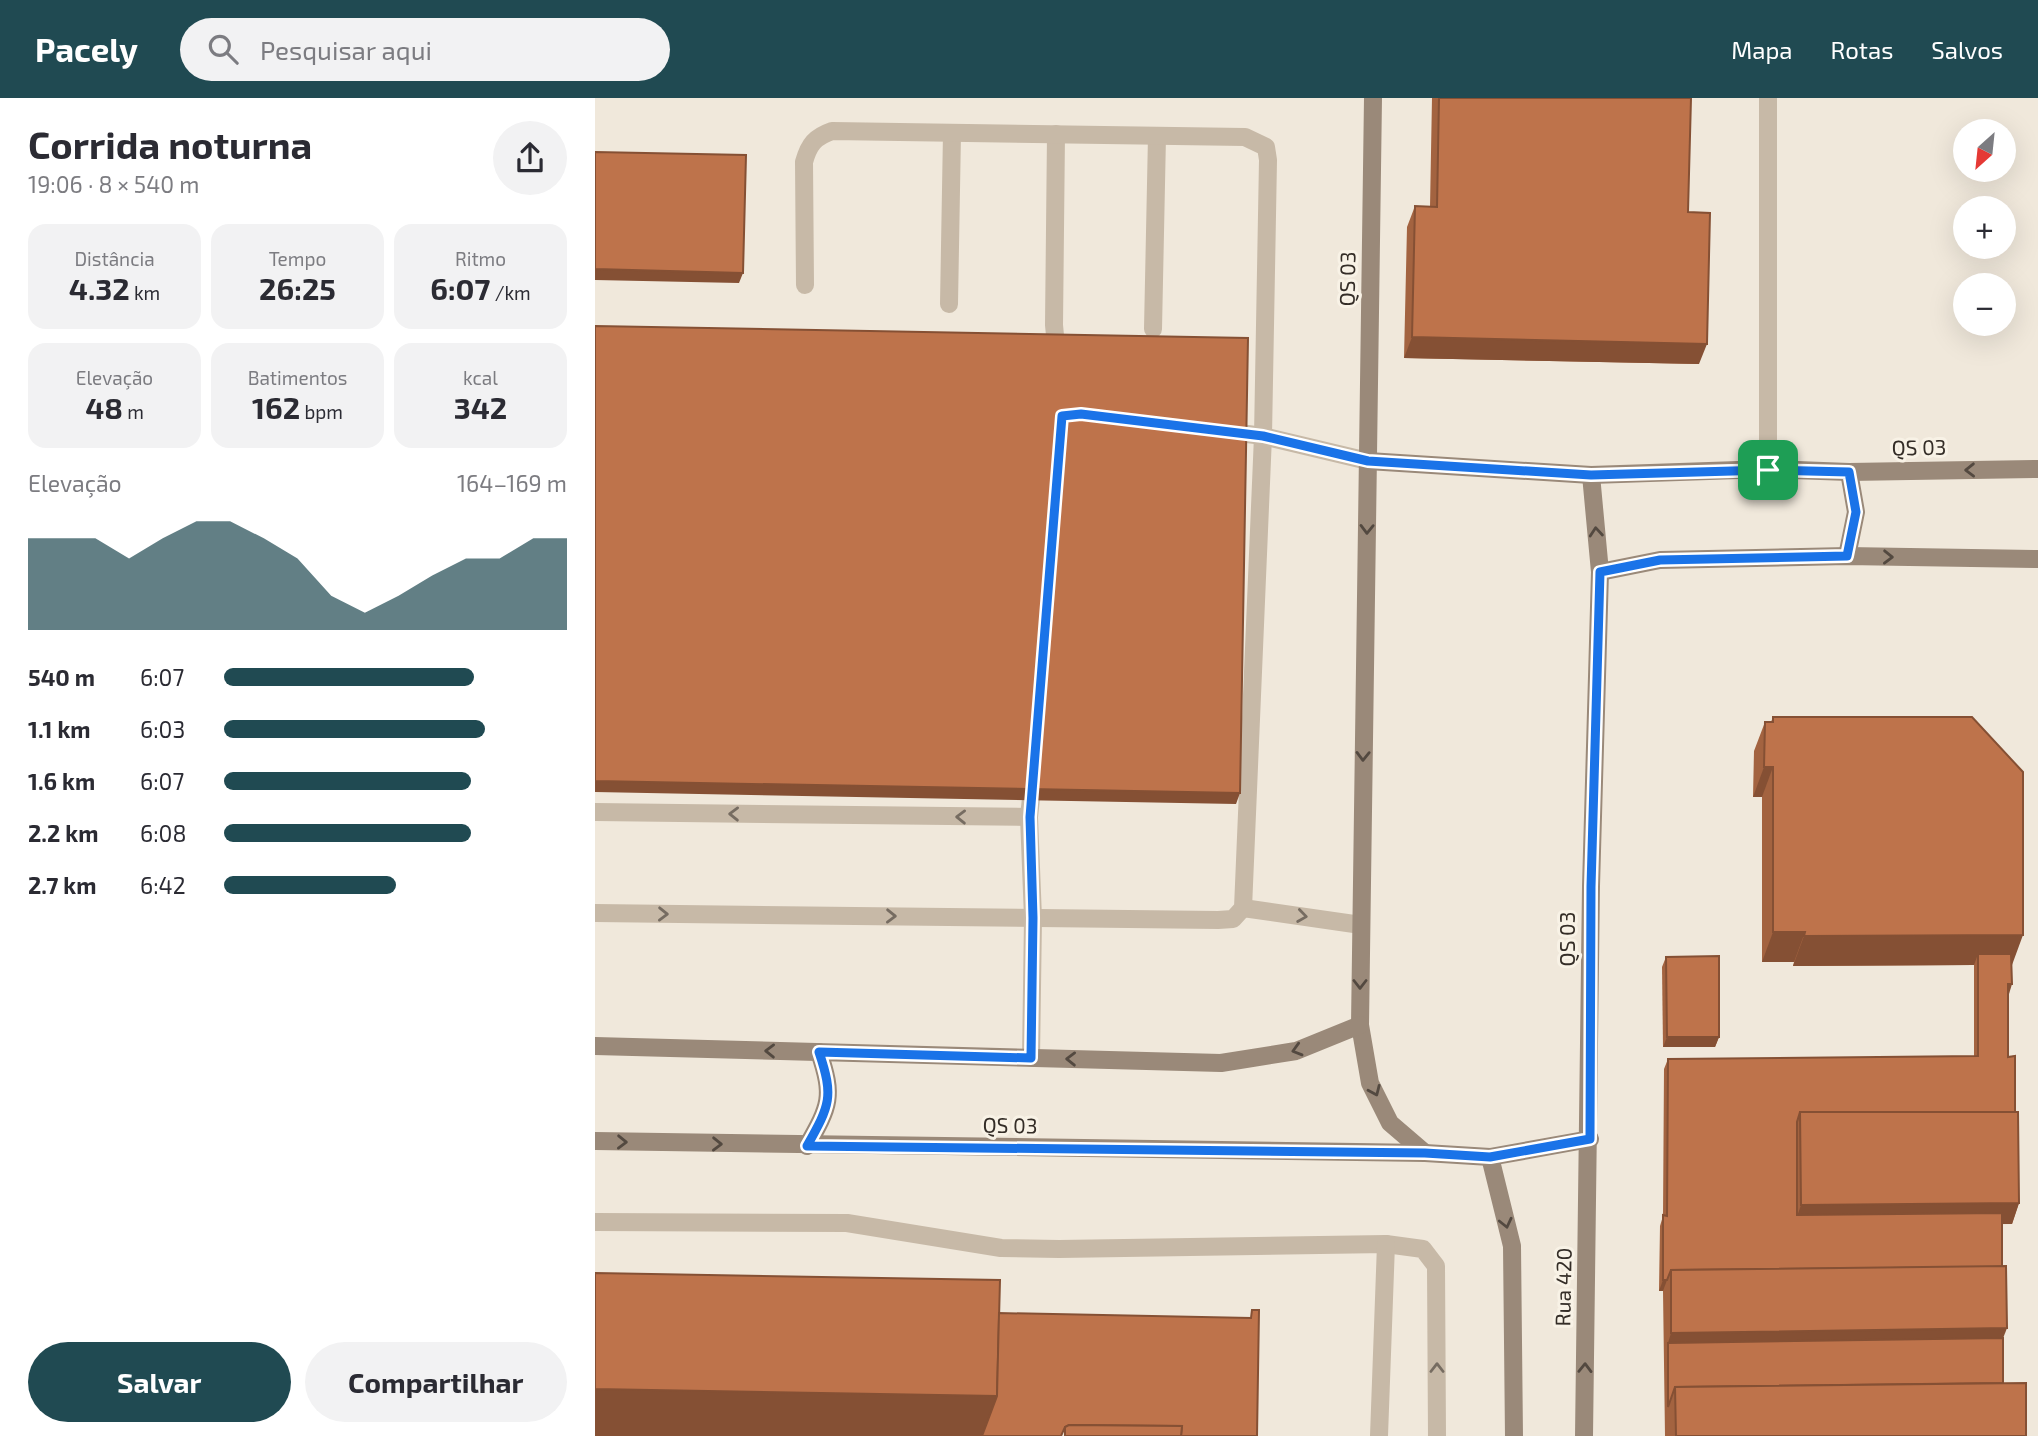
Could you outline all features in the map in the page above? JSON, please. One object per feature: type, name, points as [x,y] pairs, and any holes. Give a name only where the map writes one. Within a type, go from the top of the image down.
[{"type":"main road","name":"QS 03","points":[[1373,98],[1360,1025],[1370,1083],[1390,1123],[1425,1153]]},
{"type":"main road","name":"QS 03","points":[[1368,461],[1591,475],[1768,470],[1849,472],[2038,469]]},
{"type":"main road","points":[[1847,556],[1856,512],[1849,472]]},
{"type":"main road","name":"QS 03","points":[[595,1141],[1425,1153],[1490,1157],[1590,1139],[1591,887],[1600,572],[1591,475]]},
{"type":"main road","points":[[1600,572],[1660,560],[1847,556],[2038,559]]},
{"type":"main road","points":[[595,1046],[1221,1063],[1297,1051],[1360,1025]]},
{"type":"main road","points":[[807,1146],[826,1112],[829,1084],[819,1052]]},
{"type":"main road","name":"Rua 420","points":[[1584,1436],[1590,1139]]},
{"type":"main road","points":[[1490,1157],[1512,1246],[1514,1436]]},
{"type":"lane","points":[[1768,98],[1768,470]]},
{"type":"lane","points":[[595,914],[1218,920],[1233,919],[1243,908],[1263,436],[1268,160],[1266,147],[1245,137],[832,131],[819,136],[809,146],[804,162],[805,285]]},
{"type":"lane","points":[[949,304],[952,133]]},
{"type":"lane","points":[[1056,134],[1054,325],[1059,377]]},
{"type":"lane","points":[[1153,329],[1157,136]]},
{"type":"lane","points":[[1211,430],[1263,436],[1368,461]]},
{"type":"lane","points":[[1031,1058],[1033,918],[1030,817],[1034,762]]},
{"type":"lane","points":[[595,812],[1030,817]]},
{"type":"lane","points":[[1243,908],[1361,925]]},
{"type":"lane","points":[[595,1222],[847,1223],[1001,1248],[1059,1250],[1386,1244],[1423,1249],[1436,1266],[1437,1436]]},
{"type":"lane","points":[[1379,1436],[1386,1244]]},
{"type":"building","points":[[1439,98],[1691,98],[1688,212],[1710,213],[1707,344],[1412,337],[1415,206],[1437,207]]},
{"type":"building","points":[[595,152],[746,155],[743,273],[595,269]]},
{"type":"building","points":[[595,326],[1248,338],[1240,793],[595,781]]},
{"type":"building","points":[[1773,717],[1972,717],[2023,772],[2023,935],[1804,936],[1805,932],[1773,932],[1773,767],[1764,767],[1765,722],[1773,722]]},
{"type":"building","points":[[1978,954],[2011,954],[2012,984],[2008,984],[2008,1057],[2015,1056],[2015,1112],[1800,1112],[1797,1122],[1797,1215],[2002,1213],[2002,1267],[1671,1270],[1667,1280],[1663,1280],[1663,1215],[1667,1216],[1668,1059],[1978,1056]]},
{"type":"building","points":[[1719,956],[1719,1037],[1667,1037],[1666,957]]},
{"type":"building","points":[[1800,1112],[2018,1112],[2019,1203],[1801,1205]]},
{"type":"building","points":[[2006,1266],[2007,1328],[1671,1333],[1671,1270]]},
{"type":"building","points":[[595,1273],[1000,1280],[997,1396],[595,1389]]},
{"type":"building","points":[[1252,1310],[1259,1310],[1257,1436],[1181,1436],[1182,1426],[1069,1425],[1061,1436],[982,1436],[997,1396],[999,1313],[1251,1318]]},
{"type":"building","points":[[2003,1338],[2003,1383],[1675,1387],[1668,1407],[1668,1343]]},
{"type":"building","points":[[2026,1383],[2026,1436],[1676,1436],[1675,1387]]},
{"type":"building","points":[[1182,1426],[1181,1436],[1065,1436],[1065,1427]]},
{"type":"route","points":[[1081,414],[1263,436],[1368,461],[1591,475],[1768,470],[1849,472],[1856,512],[1847,556],[1660,560],[1600,572],[1591,887],[1590,1139],[1490,1157],[1425,1153],[807,1146],[826,1112],[829,1084],[819,1052],[1031,1058],[1033,918],[1030,817],[1062,416],[1081,414]]}]
